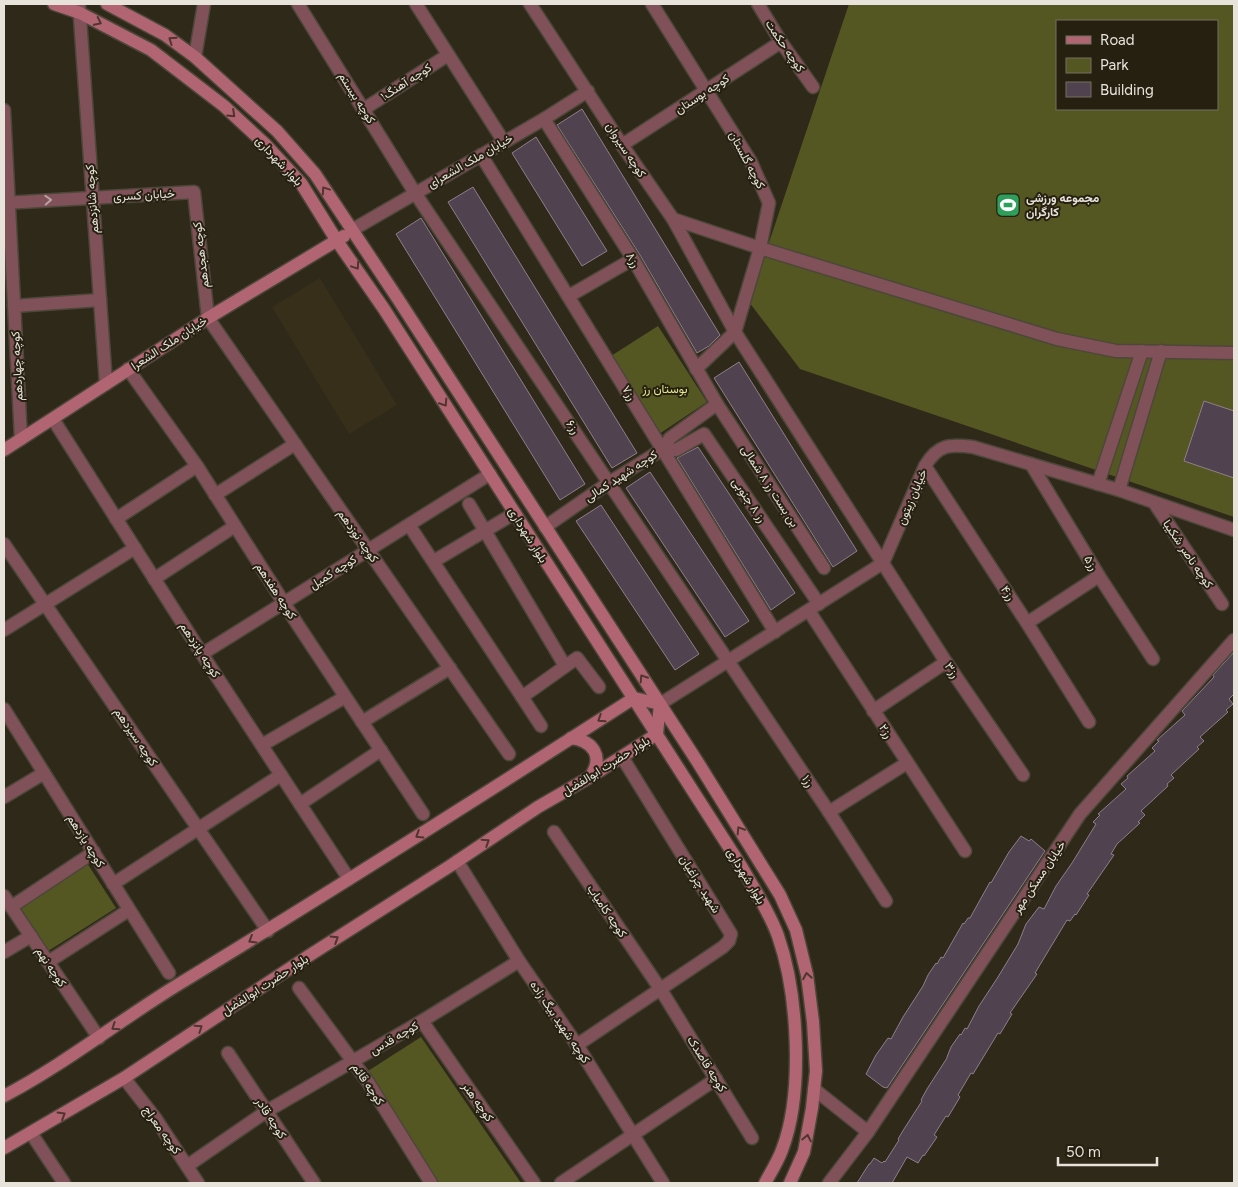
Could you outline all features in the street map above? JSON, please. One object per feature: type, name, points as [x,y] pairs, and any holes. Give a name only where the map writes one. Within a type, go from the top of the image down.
[{"type":"main road","name":"بلوار شهرداری","points":[[54,4],[80,9],[151,50],[224,106],[266,145],[301,183],[337,241],[390,317],[634,698],[764,906],[778,936],[789,979],[795,1024],[796,1073],[792,1111],[782,1149],[765,1183]]},
{"type":"main road","name":"بلوار شهرداری","points":[[106,4],[165,36],[195,56],[277,131],[315,174],[660,704],[780,895],[796,930],[807,974],[813,1022],[816,1071],[804,1152],[790,1183]]},
{"type":"main road","name":"خیابان ملک الشعرا","points":[[4,450],[208,318],[337,241],[352,230]]},
{"type":"main road","points":[[4,1096],[99,1038],[177,986],[349,880],[634,698],[660,704]]},
{"type":"main road","name":"بلوار حضرت ابوالفضل","points":[[4,1148],[124,1078],[538,807],[590,777],[657,734],[660,704]]},
{"type":"main road","points":[[571,738],[585,742],[594,750],[595,770],[590,777]]},
{"type":"street","points":[[195,56],[205,4]]},
{"type":"street","name":"کوچه بیستم","points":[[298,4],[415,193]]},
{"type":"street","points":[[416,4],[504,142]]},
{"type":"street","name":"کوچه سیروان","points":[[530,4],[673,219],[735,332]]},
{"type":"street","name":"کوچه گلستان","points":[[652,4],[751,162],[769,203],[760,248],[735,332]]},
{"type":"street","name":"کوچه حکمت","points":[[758,4],[781,42],[813,87]]},
{"type":"street","name":"کوچه شانزدهم","points":[[80,9],[106,384]]},
{"type":"street","name":"کوچه بوستان","points":[[622,145],[781,42]]},
{"type":"street","name":"کوچه آهنگ۱","points":[[364,110],[448,55]]},
{"type":"street","name":"خیابان ملک الشعرای","points":[[352,230],[544,119],[588,91]]},
{"type":"street","name":"کوچه چهاردهم","points":[[4,110],[6,203],[21,439]]},
{"type":"street","name":"رز۸","points":[[544,119],[633,259],[717,404]]},
{"type":"street","name":"رز۷","points":[[482,155],[775,632]]},
{"type":"street","name":"خیابان کسری","points":[[6,203],[194,192]]},
{"type":"street","name":"کوچه هجدهم","points":[[194,192],[208,318]]},
{"type":"street","name":"رز۶","points":[[415,193],[728,661]]},
{"type":"street","points":[[673,219],[760,248],[1057,339],[1116,350],[1234,353]]},
{"type":"street","points":[[569,296],[633,259]]},
{"type":"street","points":[[14,306],[100,300]]},
{"type":"street","name":"کوچه نوزدهم","points":[[208,318],[509,754]]},
{"type":"street","points":[[696,369],[735,332]]},
{"type":"street","name":"رز۳","points":[[735,332],[946,662],[1023,775]]},
{"type":"street","points":[[1098,484],[1142,351]]},
{"type":"street","points":[[1119,490],[1161,351]]},
{"type":"street","name":"کوچه هفدهم","points":[[128,369],[197,466],[284,603],[423,814]]},
{"type":"street","name":"کوچه شهید کمالی","points":[[545,527],[610,482],[663,449],[670,438],[717,404]]},
{"type":"street","name":"بن بست رز ۸ شمالی","points":[[717,404],[824,568]]},
{"type":"street","name":"کوچه پانزدهم","points":[[53,419],[202,654],[349,880]]},
{"type":"street","name":"رز ۸ جنوبی","points":[[663,449],[676,450],[704,434],[814,607]]},
{"type":"street","points":[[215,495],[295,444]]},
{"type":"street","name":"خیابان زیتون","points":[[883,563],[925,466],[932,454],[951,444],[973,447],[1119,490],[1234,530]]},
{"type":"street","name":"رز۵","points":[[1031,464],[1099,576],[1153,659]]},
{"type":"street","points":[[116,518],[197,466]]},
{"type":"street","name":"رز۴","points":[[925,466],[1089,722]]},
{"type":"street","name":"کوچه کمیل","points":[[202,654],[490,474]]},
{"type":"street","points":[[469,504],[565,666]]},
{"type":"street","name":"کوچه ناصر شکیبا","points":[[1155,504],[1222,604]]},
{"type":"street","points":[[434,561],[515,513]]},
{"type":"street","points":[[409,525],[541,726]]},
{"type":"street","points":[[154,579],[235,526]]},
{"type":"street","name":"کوچه سیزدهم","points":[[4,544],[268,930]]},
{"type":"street","points":[[4,630],[135,548]]},
{"type":"street","points":[[660,704],[883,563]]},
{"type":"street","points":[[1027,623],[1099,576]]},
{"type":"street","name":"رز۲","points":[[814,607],[873,711],[965,851]]},
{"type":"street","name":"خیابان مسکن مهر","points":[[829,1183],[868,1132],[1080,814],[1234,640]]},
{"type":"street","points":[[522,697],[577,658],[599,687]]},
{"type":"street","name":"رز۱","points":[[728,661],[829,812],[886,902]]},
{"type":"street","points":[[873,711],[946,662]]},
{"type":"street","points":[[362,722],[450,668]]},
{"type":"street","points":[[262,745],[346,697]]},
{"type":"street","name":"کوچه یازدهم","points":[[4,709],[169,973]]},
{"type":"street","points":[[300,804],[381,750]]},
{"type":"street","name":"شهید چراغیان","points":[[622,757],[731,934],[729,941],[723,947],[661,990]]},
{"type":"street","points":[[829,812],[907,763]]},
{"type":"street","points":[[4,797],[44,773]]},
{"type":"street","points":[[114,884],[281,775]]},
{"type":"street","name":"کوچه کامیاب","points":[[554,832],[661,990]]},
{"type":"street","points":[[11,907],[94,852]]},
{"type":"street","name":"کوچه شهید بیگ زاده","points":[[457,861],[519,961],[577,1045],[663,1183]]},
{"type":"street","name":"کوچه نهم","points":[[4,896],[99,1038]]},
{"type":"street","points":[[48,962],[129,910]]},
{"type":"street","points":[[4,952],[31,936]]},
{"type":"street","name":"کوچه قدس","points":[[186,1166],[267,1111],[422,1021],[519,961]]},
{"type":"street","name":"کوچه قائم","points":[[299,988],[368,1082],[431,1183]]},
{"type":"street","points":[[577,1045],[661,990]]},
{"type":"street","name":"کوچه قاصدک","points":[[661,990],[752,1138]]},
{"type":"street","name":"کوچه هنر","points":[[422,1021],[534,1183]]},
{"type":"street","name":"کوچه قادر","points":[[228,1053],[314,1183]]},
{"type":"street","name":"کوچه معراج","points":[[124,1078],[156,1119],[198,1183]]},
{"type":"street","points":[[561,1183],[716,1080]]},
{"type":"street","points":[[814,1090],[868,1132]]},
{"type":"street","points":[[31,1133],[64,1183]]},
{"type":"shaded area","points":[[320,278],[397,405],[349,434],[272,307]]},
{"type":"green space","name":"مجموعه ورزشی کارگران","points":[[849,4],[1234,4],[1234,517],[800,369],[749,302]]},
{"type":"green space","name":"بوستان رز","points":[[658,326],[707,402],[659,434],[611,356]]},
{"type":"green space","points":[[87,863],[116,908],[45,953],[17,909]]},
{"type":"green space","points":[[421,1037],[521,1183],[439,1183],[368,1071]]},
{"type":"building","points":[[582,109],[720,335],[709,346],[697,353],[640,255],[557,125]]},
{"type":"building","points":[[536,137],[607,251],[582,266],[512,153]]},
{"type":"building","points":[[473,187],[637,453],[612,468],[448,202]]},
{"type":"building","points":[[421,218],[585,484],[560,500],[396,234]]},
{"type":"building","points":[[739,362],[857,551],[833,567],[714,378]]},
{"type":"building","points":[[1204,401],[1234,411],[1234,478],[1184,461]]},
{"type":"building","points":[[698,447],[795,593],[771,610],[677,458]]},
{"type":"building","points":[[650,472],[749,621],[725,637],[626,488]]},
{"type":"building","points":[[601,505],[699,654],[675,670],[576,521]]},
{"type":"building","points":[[1234,652],[1234,694],[1229,699],[1233,704],[1226,710],[1228,712],[1200,737],[1204,741],[1197,747],[1199,749],[1171,775],[1174,778],[1167,784],[1168,786],[1141,811],[1145,815],[1138,822],[1140,823],[1117,844],[1111,854],[1114,855],[1087,894],[1089,895],[1076,915],[1070,921],[1067,920],[1035,973],[1037,974],[1010,1013],[1012,1014],[1000,1034],[998,1033],[973,1074],[971,1073],[958,1095],[960,1097],[934,1135],[937,1137],[924,1156],[918,1163],[907,1157],[892,1183],[857,1183],[874,1158],[882,1163],[885,1162],[947,1058],[951,1047],[965,1028],[967,1029],[979,1006],[1018,944],[1026,924],[1039,907],[1044,909],[1056,886],[1096,824],[1093,822],[1100,815],[1098,814],[1126,789],[1121,784],[1128,778],[1127,776],[1155,751],[1152,748],[1159,741],[1157,740],[1185,715],[1182,711],[1214,677],[1213,675]]},
{"type":"building","points":[[1021,836],[1029,841],[1031,839],[1045,851],[887,1088],[883,1087],[866,1074],[876,1055],[888,1038],[891,1039],[928,975],[941,957],[943,958],[963,923],[970,918],[990,882]]},
{"type":"place","name":"مجموعه ورزشی کارگران","points":[[1008,205]]}]
